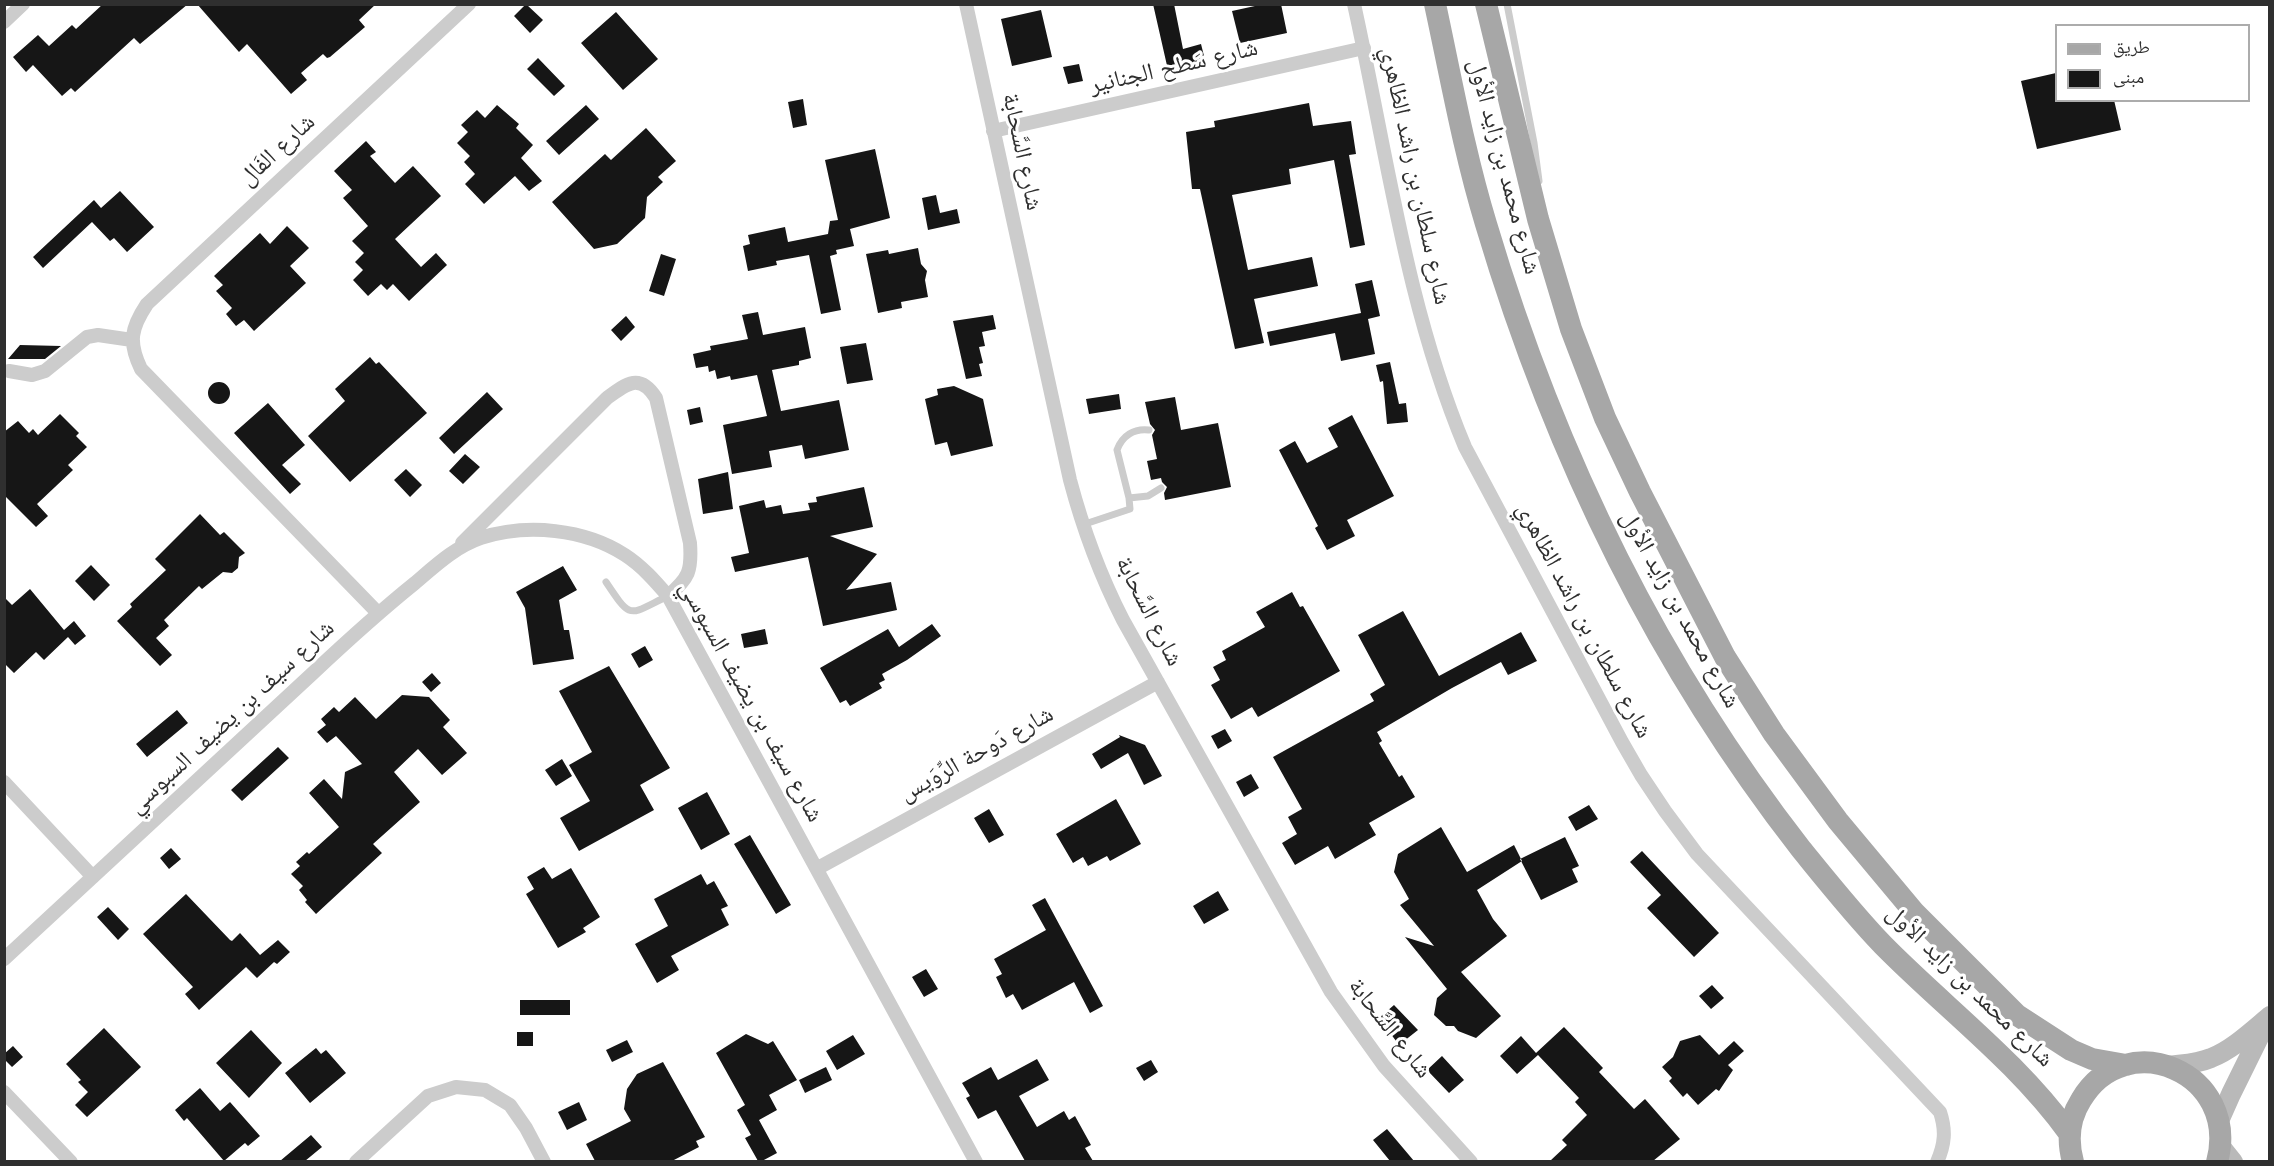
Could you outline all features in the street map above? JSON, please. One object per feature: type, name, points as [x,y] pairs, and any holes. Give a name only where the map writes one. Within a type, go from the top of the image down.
[{"type":"main road","name":"شارع محمد بن زايد الأول","points":[[1435,4],[1459,121],[1482,211],[1513,308],[1592,508],[1636,596],[1684,680],[1734,759],[1802,850],[1882,943],[2013,1066],[2036,1090],[2069,1133]]},
{"type":"main road","name":"شارع محمد بن زايد الأول","points":[[1486,4],[1538,219],[1571,329],[1605,418],[1640,492],[1725,657],[1774,734],[1838,821],[1914,912],[2017,1015],[2071,1050],[2092,1059],[2126,1065]]},
{"type":"main road","points":[[2072,1161],[2069,1133],[2074,1110],[2086,1090],[2104,1074],[2126,1065],[2147,1062],[2168,1066],[2192,1078],[2209,1097],[2219,1121],[2224,1156]]},
{"type":"street","points":[[4,22],[23,4]]},
{"type":"street","name":"شارع الفَال","points":[[132,340],[136,321],[147,304],[469,4]]},
{"type":"street","name":"شارع السَّحابة","points":[[966,4],[1070,480],[1082,525],[1107,589],[1331,992],[1384,1066],[1471,1161]]},
{"type":"street","name":"شارع سلطان بن راشد الظاهري","points":[[1354,4],[1395,210],[1432,359],[1447,405],[1465,447],[1500,517],[1641,775],[1697,854],[1940,1112],[1945,1137],[1937,1161]]},
{"type":"street","name":"شارع سَطح الجنانير","points":[[993,131],[1364,48]]},
{"type":"street","points":[[9,371],[32,375],[45,371],[87,337],[98,335],[132,340],[135,357],[141,369],[378,613]]},
{"type":"street","points":[[459,547],[607,398],[629,384],[639,382],[650,388],[656,398],[690,543],[691,568],[686,578],[668,596]]},
{"type":"street","name":"شارع سيف بن يضيف السبوسي","points":[[4,959],[378,613],[459,547],[484,537],[511,532],[541,530],[570,533],[599,542],[625,555],[648,573],[668,596],[976,1161]]},
{"type":"street","name":"شارع دَوحة الرِّوَيس","points":[[818,868],[1158,682]]},
{"type":"street","points":[[4,782],[93,877]]},
{"type":"street","points":[[2168,1066],[2212,1058],[2270,1017]]},
{"type":"street","points":[[2219,1121],[2238,1078],[2270,1017]]},
{"type":"street","points":[[356,1161],[428,1096],[456,1087],[485,1090],[510,1105],[544,1161]]},
{"type":"street","points":[[4,1092],[71,1161]]},
{"type":"lane","points":[[1507,4],[1537,161],[1538,219]]},
{"type":"lane","points":[[1082,525],[1130,509],[1130,498],[1117,450],[1122,439],[1131,433],[1149,430]]},
{"type":"lane","points":[[1130,498],[1148,496],[1161,488]]},
{"type":"lane","points":[[606,582],[622,607],[628,611],[638,610],[668,596]]},
{"type":"building","points":[[103,4],[188,4],[140,44],[134,38],[75,92],[71,88],[62,96],[33,65],[26,72],[13,57],[38,35],[49,46],[72,25],[76,29]]},
{"type":"building","points":[[197,4],[376,4],[359,20],[365,27],[330,57],[327,58],[323,54],[301,73],[307,80],[291,94],[247,44],[239,52]]},
{"type":"building","points":[[526,4],[543,20],[530,33],[514,16]]},
{"type":"building","points":[[1153,4],[1174,4],[1183,49],[1201,44],[1205,60],[1168,70]]},
{"type":"building","points":[[1264,4],[1281,4],[1287,33],[1240,43],[1232,11]]},
{"type":"building","points":[[1041,10],[1052,57],[1012,66],[1001,19]]},
{"type":"building","points":[[616,12],[658,59],[623,90],[581,43]]},
{"type":"building","points":[[538,58],[565,86],[554,96],[527,69]]},
{"type":"building","points":[[1079,64],[1083,81],[1068,84],[1063,67]]},
{"type":"building","points":[[2055,73],[2055,102],[2114,102],[2121,130],[2037,149],[2021,81]]},
{"type":"building","points":[[803,99],[807,125],[793,128],[788,102]]},
{"type":"building","points":[[1309,103],[1313,126],[1351,121],[1356,154],[1349,155],[1365,245],[1350,248],[1334,160],[1289,169],[1291,184],[1232,195],[1248,270],[1312,257],[1318,286],[1254,299],[1264,343],[1235,349],[1200,189],[1192,189],[1186,132],[1215,127],[1214,121]]},
{"type":"building","points":[[497,105],[519,124],[516,128],[533,145],[521,158],[542,181],[529,191],[515,176],[484,204],[465,184],[475,174],[464,162],[470,156],[457,143],[468,132],[461,125],[477,110],[485,118]]},
{"type":"building","points":[[586,105],[599,119],[559,155],[546,141]]},
{"type":"building","points":[[646,128],[676,161],[658,177],[663,182],[647,197],[645,218],[617,244],[594,249],[552,202],[605,154],[611,160]]},
{"type":"building","points":[[366,141],[376,152],[370,156],[395,183],[413,166],[441,196],[395,239],[421,267],[436,253],[447,265],[409,301],[393,284],[387,290],[381,284],[368,296],[353,280],[363,270],[355,262],[364,253],[352,241],[368,226],[343,198],[352,190],[334,171]]},
{"type":"building","points":[[875,149],[890,218],[850,229],[854,246],[836,250],[837,254],[830,256],[841,310],[821,314],[809,255],[776,261],[777,265],[748,271],[743,246],[750,244],[748,235],[785,227],[788,242],[828,234],[830,221],[838,220],[825,160]]},
{"type":"building","points":[[120,191],[154,227],[127,252],[114,238],[110,241],[92,222],[43,268],[33,257],[94,200],[101,208]]},
{"type":"building","points":[[936,195],[940,213],[957,209],[960,223],[928,230],[922,198]]},
{"type":"building","points":[[287,226],[309,248],[290,266],[306,283],[254,331],[244,320],[236,326],[226,314],[232,308],[216,291],[223,285],[214,276],[260,233],[270,244]]},
{"type":"building","points":[[918,248],[921,264],[927,271],[925,280],[928,297],[901,302],[902,308],[878,313],[866,254],[888,250],[889,254]]},
{"type":"building","points":[[661,254],[676,259],[664,296],[649,291]]},
{"type":"building","points":[[1372,280],[1380,316],[1368,319],[1375,354],[1341,361],[1335,333],[1270,346],[1267,332],[1361,313],[1355,284]]},
{"type":"building","points":[[758,312],[763,335],[805,327],[811,358],[799,361],[799,365],[772,370],[781,411],[839,400],[849,450],[805,459],[802,445],[769,451],[772,467],[732,474],[723,425],[767,416],[757,375],[731,380],[730,376],[717,379],[715,370],[709,372],[708,366],[696,368],[693,354],[711,350],[710,346],[748,339],[742,315]]},
{"type":"building","points":[[993,315],[996,329],[982,332],[985,346],[979,347],[983,363],[979,364],[982,376],[966,379],[953,321]]},
{"type":"building","points":[[626,316],[635,327],[621,341],[611,330]]},
{"type":"building","points":[[866,343],[873,380],[847,384],[840,347]]},
{"type":"building","points":[[20,345],[61,346],[45,359],[8,359]]},
{"type":"building","points":[[370,357],[376,364],[379,362],[427,413],[350,482],[308,436],[345,401],[335,389]]},
{"type":"building","points":[[1390,362],[1399,404],[1406,403],[1408,422],[1387,424],[1383,381],[1380,382],[1376,365]]},
{"type":"building","points":[[219,382],[227,385],[230,393],[227,401],[219,404],[211,401],[208,393],[211,385]]},
{"type":"building","points":[[954,386],[983,399],[993,446],[951,456],[947,442],[935,445],[925,399],[938,395],[937,389]]},
{"type":"building","points":[[487,392],[503,409],[454,454],[439,438]]},
{"type":"building","points":[[1119,394],[1121,409],[1089,414],[1086,399]]},
{"type":"building","points":[[1175,397],[1181,430],[1218,423],[1231,487],[1165,500],[1164,493],[1167,487],[1161,478],[1151,480],[1147,461],[1157,459],[1152,435],[1155,430],[1150,424],[1145,402]]},
{"type":"building","points":[[268,403],[305,445],[282,465],[301,484],[290,494],[234,433]]},
{"type":"building","points":[[700,407],[703,422],[690,425],[687,410]]},
{"type":"building","points":[[60,414],[79,433],[76,436],[87,447],[68,465],[73,470],[37,504],[48,516],[36,527],[4,495],[4,432],[18,421],[29,433],[33,429],[38,435]]},
{"type":"building","points":[[1352,415],[1394,496],[1347,520],[1355,536],[1327,550],[1315,528],[1318,526],[1279,450],[1295,441],[1307,463],[1338,447],[1328,428]]},
{"type":"building","points":[[465,454],[480,467],[463,484],[449,471]]},
{"type":"building","points":[[406,469],[422,485],[410,497],[394,480]]},
{"type":"building","points":[[728,472],[733,509],[703,514],[698,479]]},
{"type":"building","points":[[864,487],[873,527],[830,536],[877,554],[846,590],[891,582],[897,610],[823,626],[808,557],[735,572],[731,557],[749,553],[739,506],[764,500],[766,508],[781,505],[783,514],[810,510],[808,503],[817,502],[816,497]]},
{"type":"building","points":[[200,514],[220,535],[224,532],[245,553],[239,557],[238,568],[232,573],[223,572],[202,589],[199,586],[164,620],[169,626],[156,638],[172,655],[160,666],[117,621],[132,607],[130,604],[166,570],[155,559]]},
{"type":"building","points":[[91,565],[110,585],[94,601],[75,581]]},
{"type":"building","points":[[563,566],[577,590],[559,600],[564,630],[569,630],[574,659],[533,665],[525,608],[516,592]]},
{"type":"building","points":[[30,589],[64,630],[74,621],[86,636],[75,645],[68,637],[44,660],[36,652],[14,673],[4,663],[4,597],[12,605]]},
{"type":"building","points":[[1292,592],[1300,607],[1303,606],[1340,671],[1258,717],[1252,707],[1231,719],[1211,685],[1220,680],[1213,667],[1226,660],[1222,651],[1265,627],[1256,612]]},
{"type":"building","points":[[1403,611],[1439,676],[1521,632],[1537,661],[1508,675],[1501,662],[1377,732],[1382,741],[1379,743],[1399,777],[1402,775],[1415,797],[1369,823],[1376,835],[1335,859],[1328,846],[1295,865],[1282,843],[1297,834],[1288,817],[1302,809],[1273,757],[1374,701],[1370,694],[1385,685],[1358,635]]},
{"type":"building","points":[[932,624],[941,636],[882,674],[885,680],[879,683],[882,688],[850,706],[846,700],[840,703],[820,668],[888,629],[899,647]]},
{"type":"building","points":[[765,629],[768,644],[744,648],[741,634]]},
{"type":"building","points":[[645,646],[653,660],[639,668],[631,654]]},
{"type":"building","points":[[609,666],[670,768],[640,785],[654,810],[579,851],[560,818],[590,801],[569,765],[592,752],[559,691]]},
{"type":"building","points":[[432,673],[441,683],[431,692],[422,682]]},
{"type":"building","points":[[402,695],[429,697],[450,720],[443,727],[467,753],[442,775],[418,749],[394,772],[420,802],[373,844],[382,853],[316,914],[305,902],[307,900],[299,890],[303,886],[291,874],[300,866],[296,862],[307,852],[309,854],[339,827],[309,793],[324,779],[342,799],[345,772],[362,764],[336,736],[327,743],[317,732],[326,725],[321,719],[334,707],[339,712],[355,697],[376,719]]},
{"type":"building","points":[[177,710],[188,723],[147,757],[136,744]]},
{"type":"building","points":[[1225,729],[1232,741],[1218,749],[1211,736]]},
{"type":"building","points":[[1119,735],[1145,745],[1162,776],[1144,785],[1128,753],[1101,769],[1092,754],[1120,737]]},
{"type":"building","points":[[278,747],[289,758],[242,801],[231,790]]},
{"type":"building","points":[[562,759],[572,776],[556,786],[545,770]]},
{"type":"building","points":[[1251,774],[1259,788],[1244,797],[1236,782]]},
{"type":"building","points":[[707,792],[730,834],[701,850],[678,808]]},
{"type":"building","points":[[1116,799],[1141,844],[1110,861],[1107,856],[1088,866],[1083,857],[1073,863],[1056,834]]},
{"type":"building","points":[[1589,805],[1598,819],[1576,831],[1568,817]]},
{"type":"building","points":[[989,809],[1004,835],[989,843],[974,818]]},
{"type":"building","points":[[1441,827],[1467,872],[1514,845],[1522,861],[1477,890],[1493,919],[1507,936],[1461,972],[1501,1016],[1476,1038],[1458,1031],[1454,1026],[1446,1026],[1434,1015],[1437,998],[1447,989],[1405,937],[1434,946],[1400,905],[1409,899],[1394,872],[1398,854]]},
{"type":"building","points":[[750,835],[791,905],[776,914],[734,844]]},
{"type":"building","points":[[1565,837],[1579,866],[1572,869],[1578,882],[1541,900],[1520,859]]},
{"type":"building","points":[[171,848],[181,859],[169,869],[160,858]]},
{"type":"building","points":[[1642,851],[1719,933],[1694,957],[1647,908],[1661,895],[1630,862]]},
{"type":"building","points":[[544,867],[552,879],[571,868],[600,917],[583,928],[586,932],[558,948],[526,894],[534,889],[527,877]]},
{"type":"building","points":[[701,874],[707,885],[714,881],[728,906],[721,909],[729,925],[671,956],[679,970],[657,983],[635,944],[668,926],[654,899]]},
{"type":"building","points":[[1218,891],[1229,910],[1204,924],[1193,906]]},
{"type":"building","points":[[186,894],[230,940],[232,941],[240,933],[260,955],[278,940],[290,952],[277,964],[274,962],[257,978],[246,967],[199,1010],[185,994],[193,987],[143,934]]},
{"type":"building","points":[[1045,898],[1103,1006],[1090,1013],[1074,982],[1022,1010],[1013,994],[1006,998],[996,977],[1002,974],[994,959],[1046,930],[1032,905]]},
{"type":"building","points":[[108,907],[129,929],[118,940],[97,917]]},
{"type":"building","points":[[926,969],[938,989],[924,997],[912,977]]},
{"type":"building","points":[[1712,985],[1724,998],[1711,1009],[1699,996]]},
{"type":"building","points":[[520,1000],[570,1000],[570,1015],[520,1015]]},
{"type":"building","points":[[1394,1005],[1418,1030],[1399,1045],[1379,1018]]},
{"type":"building","points":[[1564,1027],[1603,1068],[1599,1072],[1634,1109],[1645,1099],[1680,1139],[1653,1161],[1550,1161],[1567,1145],[1562,1140],[1587,1115],[1575,1102],[1579,1098],[1538,1055],[1517,1074],[1500,1056],[1521,1036],[1536,1053]]},
{"type":"building","points":[[104,1028],[141,1067],[87,1117],[75,1105],[88,1092],[78,1082],[81,1080],[66,1064]]},
{"type":"building","points":[[251,1030],[282,1063],[249,1098],[216,1063]]},
{"type":"building","points":[[517,1032],[533,1032],[533,1046],[517,1046]]},
{"type":"building","points":[[746,1034],[768,1044],[773,1041],[797,1080],[769,1095],[777,1110],[759,1120],[777,1153],[762,1161],[758,1161],[745,1138],[751,1135],[737,1110],[745,1105],[716,1053]]},
{"type":"building","points":[[853,1035],[865,1054],[837,1070],[826,1051]]},
{"type":"building","points":[[1700,1035],[1719,1055],[1734,1041],[1744,1051],[1728,1065],[1733,1070],[1719,1091],[1716,1089],[1698,1105],[1687,1093],[1683,1097],[1669,1081],[1672,1078],[1662,1067],[1673,1057],[1680,1041]]},
{"type":"building","points":[[627,1040],[633,1052],[612,1062],[606,1050]]},
{"type":"building","points":[[13,1046],[23,1057],[12,1067],[4,1059],[4,1054]]},
{"type":"building","points":[[316,1048],[321,1054],[326,1050],[346,1073],[310,1103],[285,1073]]},
{"type":"building","points":[[1442,1056],[1464,1080],[1449,1093],[1427,1070]]},
{"type":"building","points":[[1037,1059],[1049,1080],[1019,1096],[1037,1127],[1064,1111],[1069,1120],[1075,1116],[1091,1145],[1085,1148],[1093,1161],[1025,1161],[996,1110],[978,1119],[966,1098],[970,1096],[962,1083],[991,1067],[998,1080]]},
{"type":"building","points":[[1151,1060],[1158,1072],[1144,1081],[1136,1068]]},
{"type":"building","points":[[663,1062],[705,1137],[696,1141],[699,1147],[672,1161],[595,1161],[586,1144],[631,1121],[624,1109],[627,1089],[637,1074]]},
{"type":"building","points":[[826,1067],[832,1080],[805,1093],[799,1080]]},
{"type":"building","points":[[200,1088],[220,1111],[230,1102],[260,1136],[248,1146],[245,1143],[224,1161],[187,1118],[184,1121],[175,1110]]},
{"type":"building","points":[[579,1102],[587,1120],[567,1130],[558,1112]]},
{"type":"building","points":[[1387,1129],[1414,1161],[1390,1161],[1373,1140]]},
{"type":"building","points":[[311,1135],[322,1147],[305,1161],[280,1161]]}]
